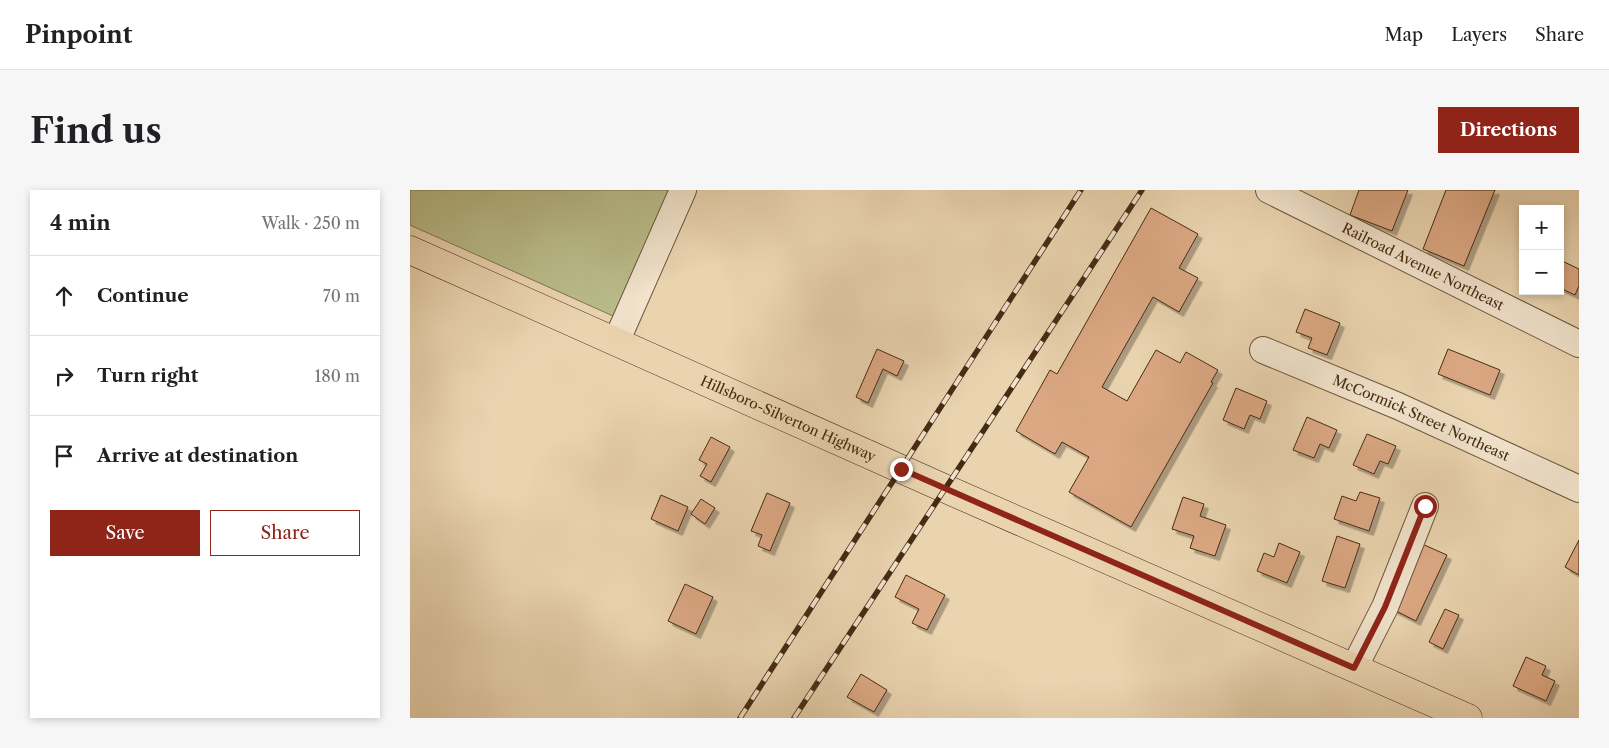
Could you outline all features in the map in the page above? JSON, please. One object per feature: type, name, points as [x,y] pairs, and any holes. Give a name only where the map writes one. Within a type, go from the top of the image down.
[{"type":"main road","name":"Hillsboro-Silverton Highway","points":[[410,250],[1468,718]]},
{"type":"street","points":[[616,342],[683,190]]},
{"type":"street","name":"Railroad Avenue Northeast","points":[[1269,190],[1579,344]]},
{"type":"street","name":"McCormick Street Northeast","points":[[1262,350],[1398,406],[1579,489]]},
{"type":"street","points":[[1354,668],[1385,607],[1425,506]]},
{"type":"green space","points":[[410,190],[678,190],[622,320],[410,225]]},
{"type":"building","points":[[1359,190],[1408,190],[1392,231],[1350,215]]},
{"type":"building","points":[[1446,190],[1495,190],[1464,266],[1423,249]]},
{"type":"building","points":[[1151,208],[1198,234],[1179,268],[1198,278],[1179,312],[1153,297],[1102,387],[1127,401],[1156,350],[1180,363],[1186,352],[1218,370],[1211,382],[1213,383],[1131,527],[1069,492],[1089,457],[1062,442],[1055,454],[1016,431],[1050,370],[1057,374]]},
{"type":"building","points":[[1564,262],[1579,269],[1579,286],[1575,295],[1564,290]]},
{"type":"building","points":[[1305,309],[1340,323],[1327,355],[1308,348],[1312,338],[1296,332]]},
{"type":"building","points":[[877,349],[904,361],[897,376],[883,369],[868,403],[856,397]]},
{"type":"building","points":[[1448,349],[1500,370],[1490,395],[1438,374]]},
{"type":"building","points":[[1236,388],[1267,401],[1260,419],[1250,415],[1244,429],[1223,420]]},
{"type":"building","points":[[1307,417],[1337,430],[1329,448],[1320,444],[1314,458],[1293,450]]},
{"type":"building","points":[[1367,434],[1396,446],[1388,464],[1380,461],[1374,474],[1353,465]]},
{"type":"building","points":[[711,437],[730,447],[711,482],[700,476],[707,464],[699,460]]},
{"type":"building","points":[[1360,492],[1380,498],[1369,531],[1334,519],[1342,496],[1356,501]]},
{"type":"building","points":[[767,493],[790,503],[770,551],[758,546],[762,535],[751,531]]},
{"type":"building","points":[[661,495],[688,507],[678,531],[651,519]]},
{"type":"building","points":[[1183,497],[1204,504],[1200,516],[1226,525],[1215,556],[1190,548],[1194,536],[1172,529]]},
{"type":"building","points":[[701,499],[715,508],[705,524],[691,514]]},
{"type":"building","points":[[1337,536],[1360,544],[1345,588],[1322,581]]},
{"type":"building","points":[[1579,540],[1579,575],[1565,567]]},
{"type":"building","points":[[1279,543],[1300,552],[1287,583],[1257,571],[1264,553],[1274,557]]},
{"type":"building","points":[[1422,544],[1447,555],[1416,621],[1392,609]]},
{"type":"building","points":[[906,575],[945,595],[927,630],[912,623],[919,609],[895,597]]},
{"type":"building","points":[[685,584],[713,597],[696,634],[668,621]]},
{"type":"building","points":[[1445,609],[1459,615],[1443,649],[1429,642]]},
{"type":"building","points":[[1526,657],[1546,666],[1542,675],[1555,681],[1546,701],[1513,686]]},
{"type":"building","points":[[861,674],[887,690],[874,712],[847,697]]},
{"type":"railway","points":[[740,718],[1081,190]]},
{"type":"railway","points":[[794,718],[1142,190]]},
{"type":"route","points":[[901,469],[1354,668],[1385,607],[1425,506]]}]
